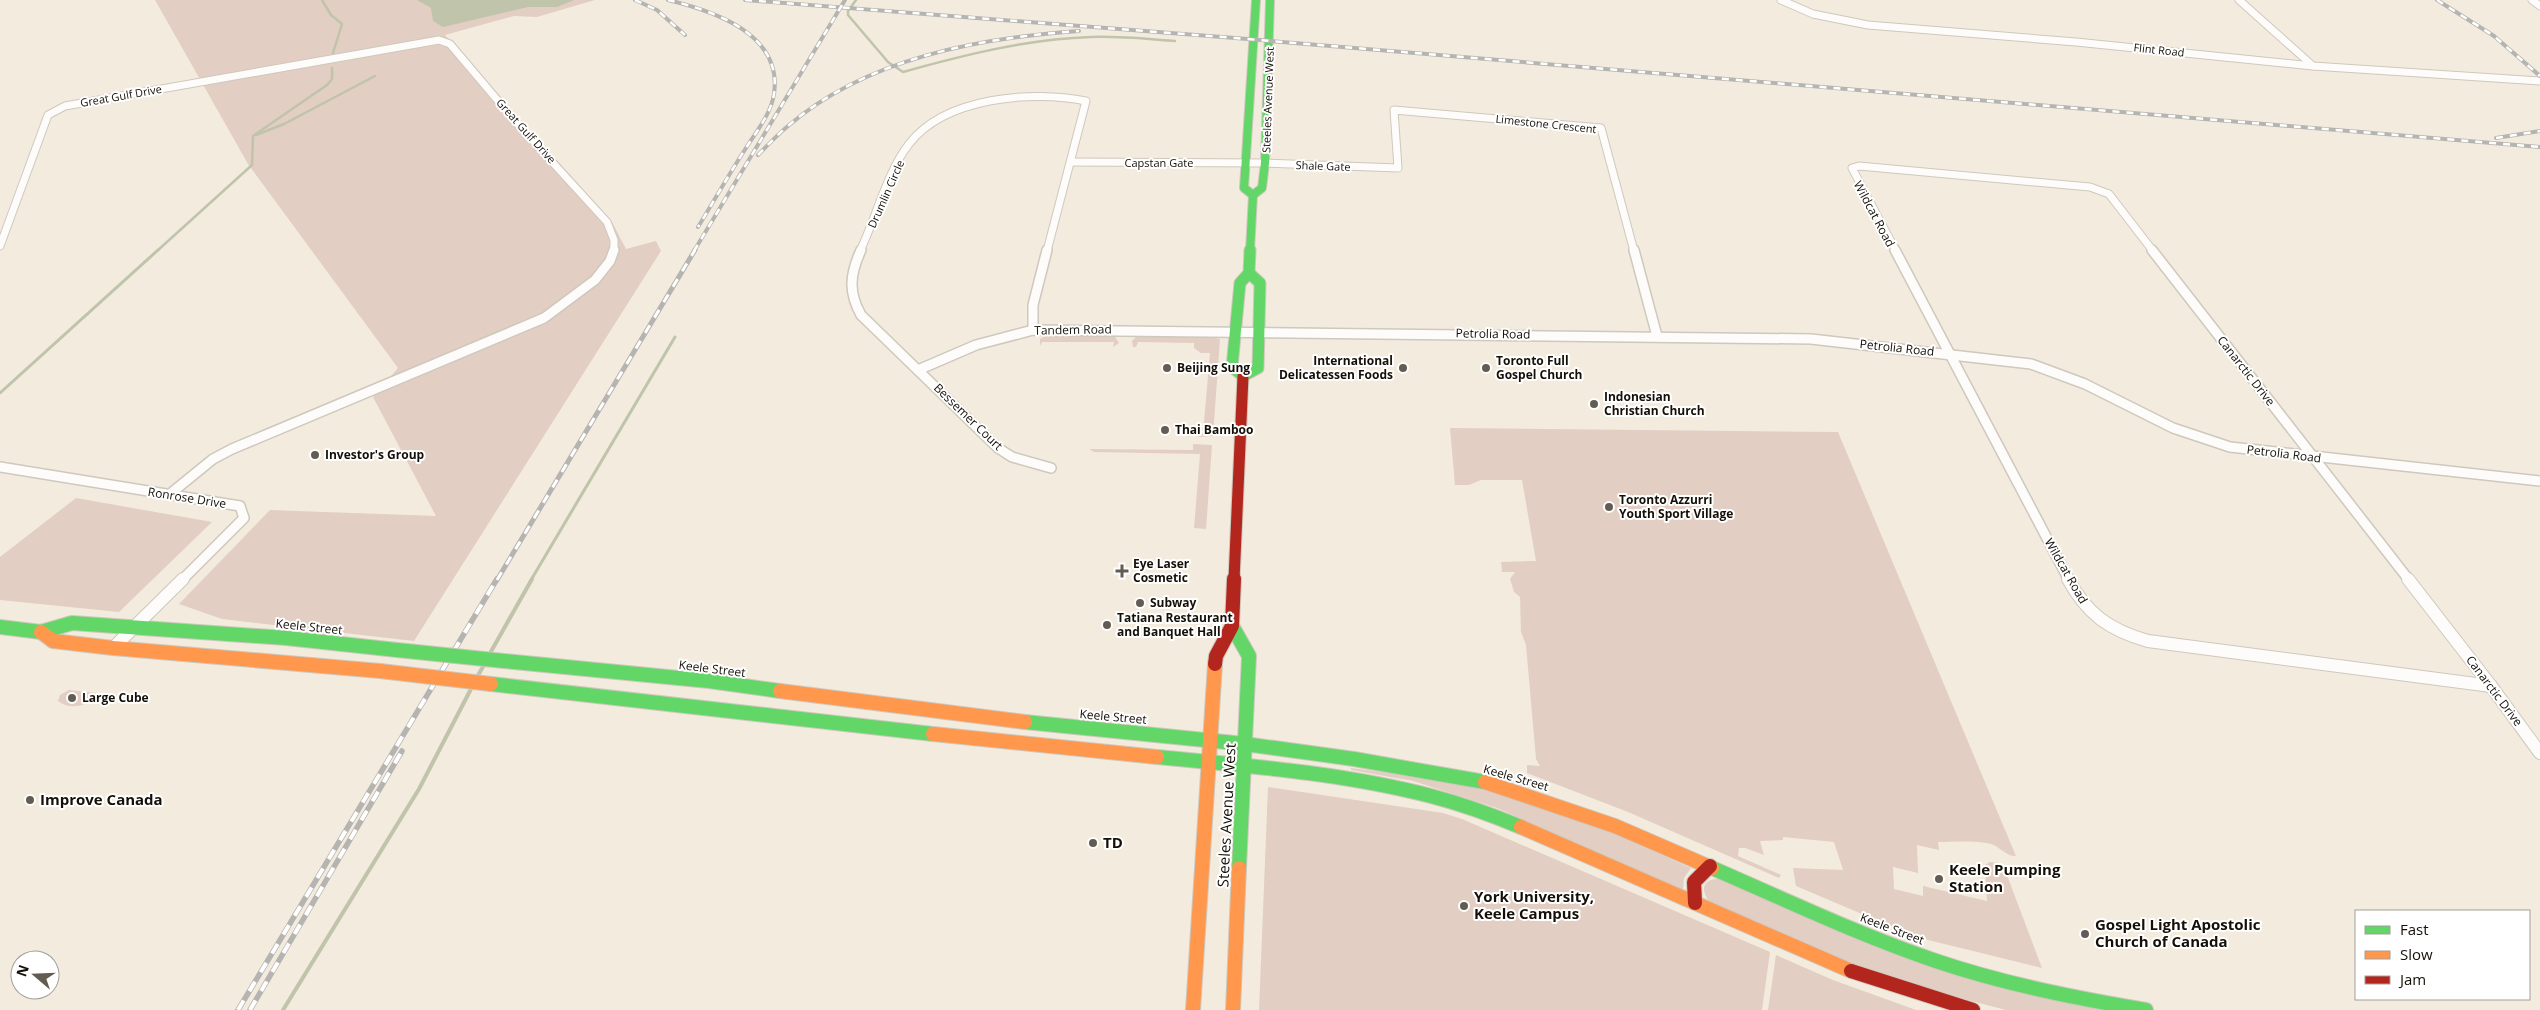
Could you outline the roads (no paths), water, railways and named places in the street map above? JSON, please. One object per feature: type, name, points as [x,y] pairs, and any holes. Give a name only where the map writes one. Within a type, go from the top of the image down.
[{"type":"main road","name":"Steeles Avenue West","points":[[1253,195],[1244,188],[1256,0]]},
{"type":"main road","name":"Steeles Avenue West","points":[[1193,1010],[1216,656],[1232,626],[1243,376],[1232,367],[1240,283],[1249,273],[1253,195],[1262,188],[1265,163],[1270,0]]},
{"type":"main road","points":[[1243,376],[1258,368],[1260,283],[1249,273]]},
{"type":"main road","name":"Keele Street","points":[[0,627],[41,632],[72,623],[268,636],[709,681],[885,706],[1068,727],[1210,740],[1354,758],[1496,784],[1615,826],[1874,938],[1937,961],[2056,994],[2146,1010]]},
{"type":"main road","name":"Steeles Avenue West","points":[[1232,626],[1249,656],[1233,1010]]},
{"type":"main road","name":"Keele Street","points":[[41,632],[52,641],[380,671],[855,726],[1243,765],[1324,774],[1423,792],[1497,816],[1850,971],[1973,1010]]},
{"type":"main road","points":[[1695,903],[1692,890],[1695,879],[1710,866]]},
{"type":"street","name":"Flint Road","points":[[1781,0],[1813,14],[1868,25],[2076,42],[2313,66],[2540,81]]},
{"type":"street","points":[[2240,0],[2313,66]]},
{"type":"street","points":[[2532,0],[2540,6]]},
{"type":"street","name":"Great Gulf Drive","points":[[0,246],[48,115],[54,110],[65,106],[439,40],[450,44],[528,135],[608,222],[613,235],[614,253],[598,276],[577,296],[544,318],[232,449],[213,459],[170,494]]},
{"type":"street","name":"Drumlin Circle","points":[[918,370],[861,315],[854,304],[850,286],[854,267],[884,199],[895,168],[916,135],[945,117],[987,103],[1017,97],[1071,96],[1086,101],[1033,304],[1033,330]]},
{"type":"street","name":"Limestone Crescent","points":[[1398,168],[1394,110],[1601,128],[1657,336]]},
{"type":"street","name":"Capstan Gate","points":[[1071,162],[1247,163]]},
{"type":"street","name":"Shale Gate","points":[[1247,163],[1398,168]]},
{"type":"street","name":"Wildcat Road","points":[[1854,167],[1851,171],[2079,599],[2094,615],[2114,629],[2129,636],[2160,644],[2491,686]]},
{"type":"street","name":"Canarctic Drive","points":[[1854,167],[2090,187],[2106,192],[2491,686],[2540,753]]},
{"type":"street","name":"Tandem Road","points":[[918,370],[976,344],[1033,330],[1235,331]]},
{"type":"street","name":"Petrolia Road","points":[[1235,331],[1802,338],[2012,361],[2058,372],[2093,387],[2173,428],[2210,442],[2248,450],[2540,481]]},
{"type":"street","name":"Bessemer Court","points":[[918,370],[998,448],[1012,457],[1051,468]]},
{"type":"street","name":"Ronrose Drive","points":[[0,467],[100,485],[240,506],[244,518],[113,648]]},
{"type":"waterway","points":[[322,0],[331,15],[342,24],[333,53]]},
{"type":"waterway","points":[[856,0],[848,11],[848,15],[888,62],[903,72],[1019,44],[1067,38],[1101,37],[1175,41]]},
{"type":"waterway","points":[[157,251],[252,165],[253,136],[327,85],[332,79],[332,68]]},
{"type":"waterway","points":[[256,135],[284,124],[375,76]]},
{"type":"waterway","points":[[0,393],[158,250]]},
{"type":"waterway","points":[[531,580],[675,337]]},
{"type":"waterway","points":[[489,655],[532,579]]},
{"type":"waterway","points":[[477,677],[484,665]]},
{"type":"waterway","points":[[283,1010],[419,789],[472,687]]},
{"type":"railway","points":[[635,0],[657,10],[685,35]]},
{"type":"railway","points":[[668,0],[705,11],[742,29],[757,41],[768,56],[774,73],[774,94],[766,116],[698,227]]},
{"type":"railway","points":[[745,0],[841,7]]},
{"type":"railway","points":[[841,7],[845,0]]},
{"type":"railway","points":[[2437,0],[2494,36],[2540,76]]},
{"type":"railway","points":[[694,251],[841,7]]},
{"type":"railway","points":[[841,7],[1235,38],[2540,147]]},
{"type":"railway","points":[[758,155],[784,129],[819,103],[853,83],[888,68],[964,46],[1002,39],[1079,31]]},
{"type":"railway","points":[[2496,138],[2540,131]]},
{"type":"railway","points":[[497,580],[695,250]]},
{"type":"railway","points":[[238,1010],[497,579]]},
{"type":"railway","points":[[250,1010],[402,751]]},
{"type":"place","name":"Beijing Sung","points":[[1167,368]]},
{"type":"place","name":"International Delicatessen Foods","points":[[1403,368]]},
{"type":"place","name":"Toronto Full Gospel Church","points":[[1486,368]]},
{"type":"place","name":"Indonesian Christian Church","points":[[1594,404]]},
{"type":"place","name":"Thai Bamboo","points":[[1165,430]]},
{"type":"place","name":"Investor's Group","points":[[315,455]]},
{"type":"place","name":"Toronto Azzurri Youth Sport Village","points":[[1609,507]]},
{"type":"place","name":"Eye Laser Cosmetic","points":[[1122,571]]},
{"type":"place","name":"Subway","points":[[1140,603]]},
{"type":"place","name":"Tatiana Restaurant and Banquet Hall","points":[[1107,625]]},
{"type":"place","name":"Large Cube","points":[[72,698]]},
{"type":"place","name":"Improve Canada","points":[[30,800]]},
{"type":"place","name":"TD","points":[[1093,843]]},
{"type":"place","name":"Keele Pumping Station","points":[[1939,879]]},
{"type":"place","name":"York University, Keele Campus","points":[[1464,906]]},
{"type":"place","name":"Gospel Light Apostolic Church of Canada","points":[[2085,934]]}]
